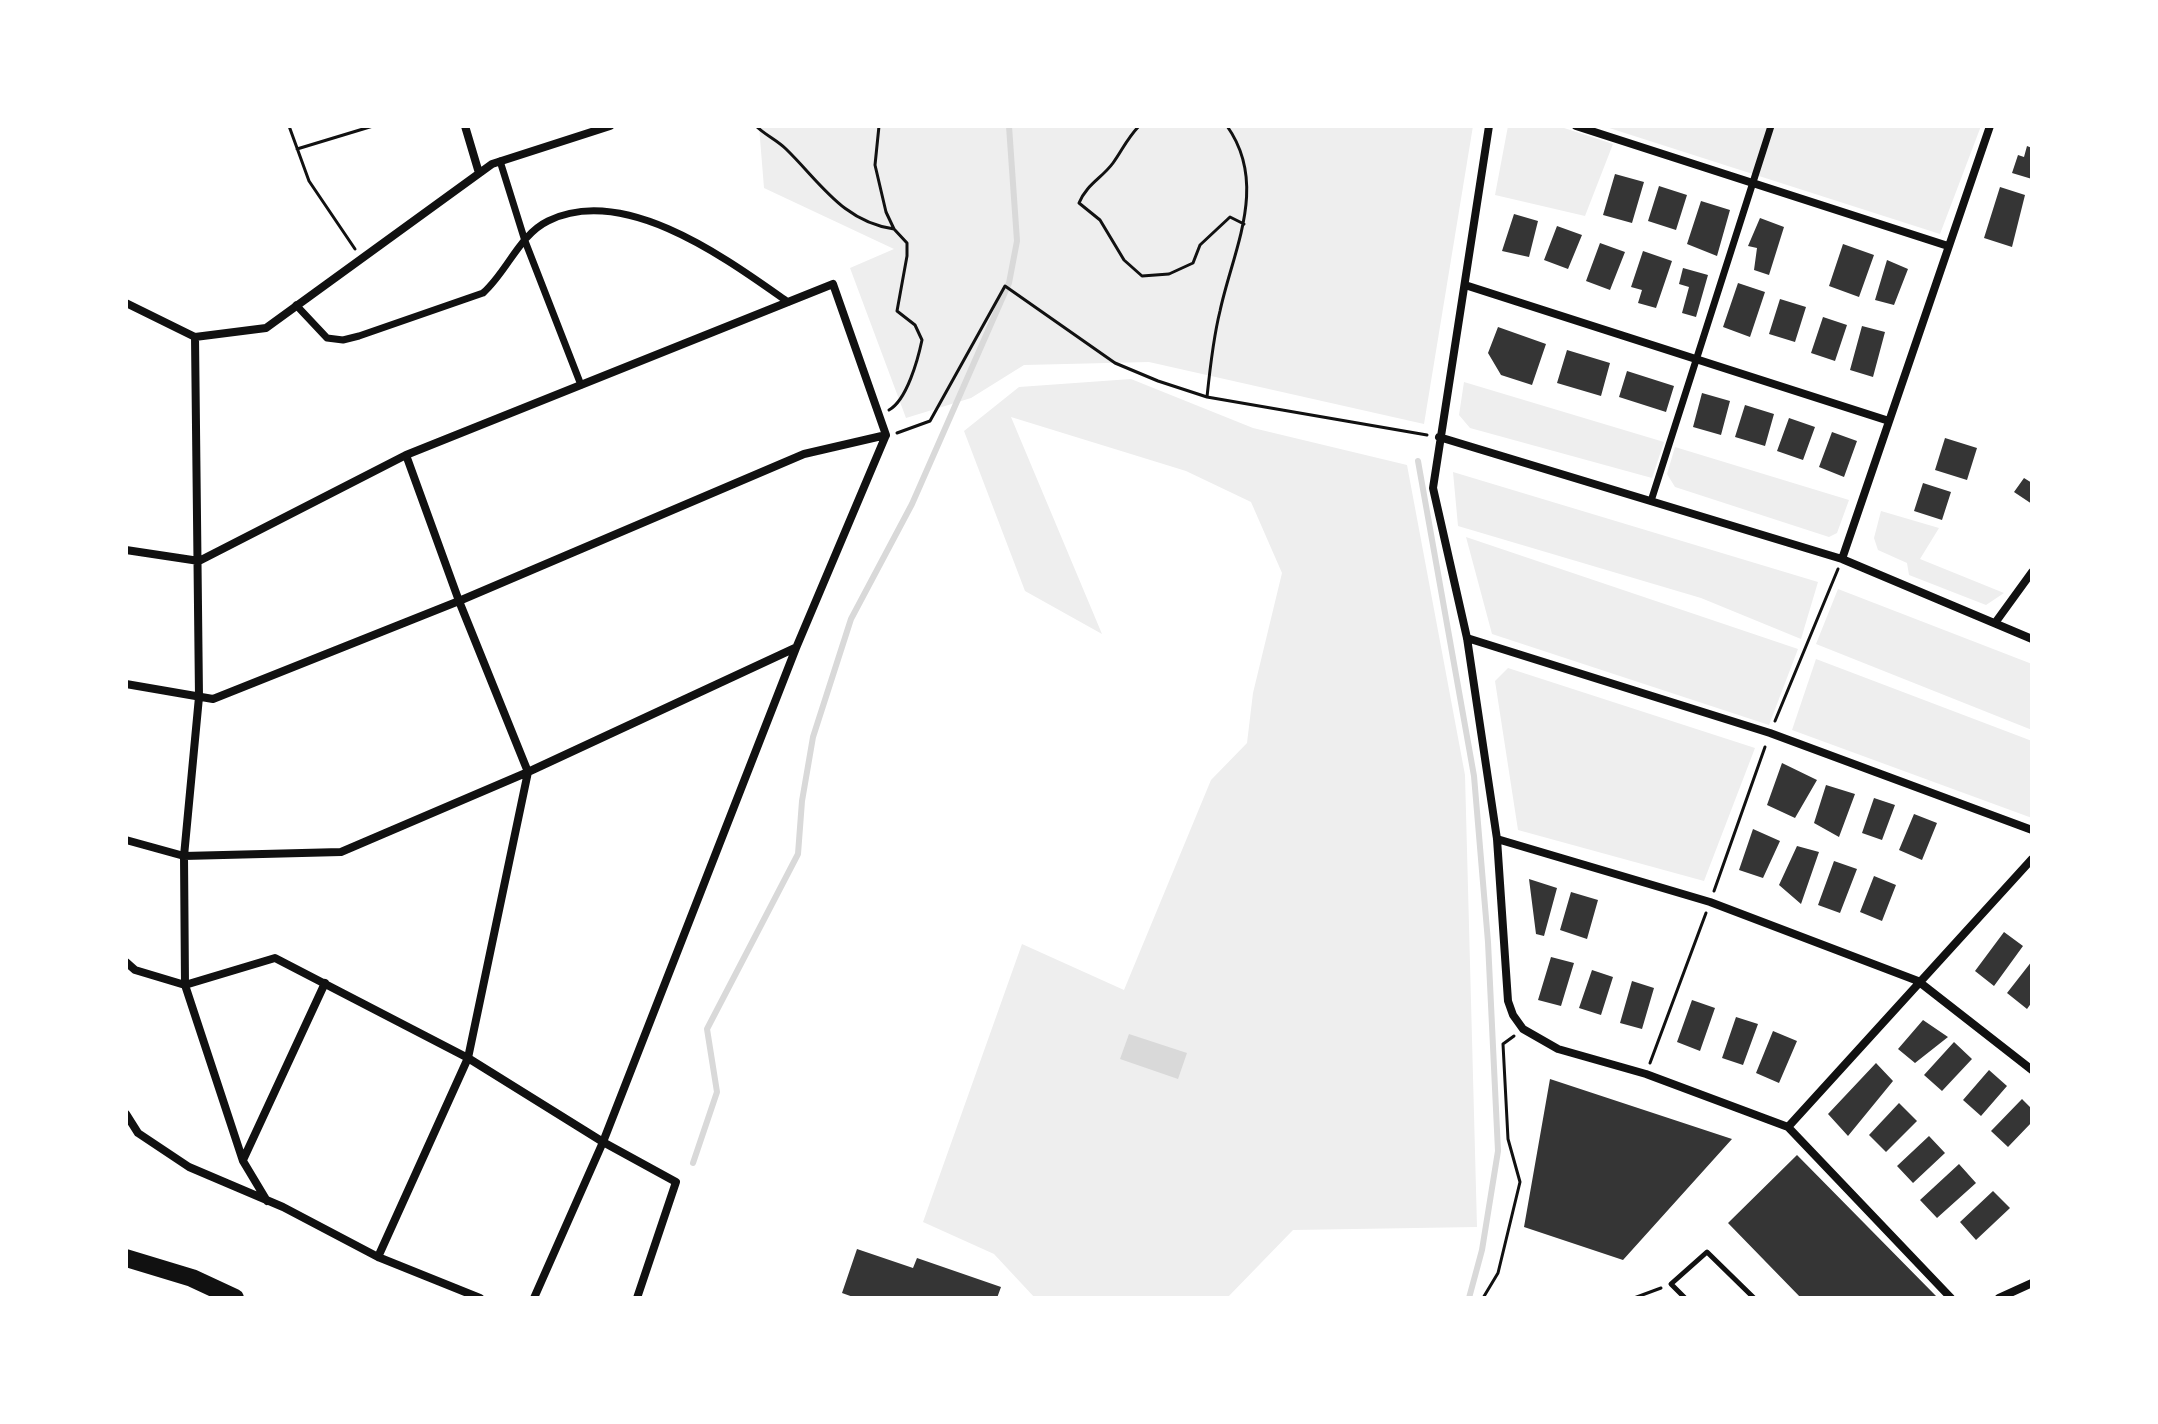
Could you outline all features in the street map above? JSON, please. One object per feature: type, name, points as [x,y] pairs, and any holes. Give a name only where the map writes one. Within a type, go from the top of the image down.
[{"type":"highway","points":[[126,1258],[192,1278],[235,1298]]},
{"type":"street","points":[[465,126],[479,173]]},
{"type":"street","points":[[126,303],[195,337],[266,328],[479,173],[500,161],[610,126]]},
{"type":"street","points":[[1489,126],[1433,488],[1467,638],[1497,839],[1508,1001],[1513,1015],[1523,1029],[1558,1049],[1646,1074],[1788,1127],[1951,1298]]},
{"type":"street","points":[[1576,126],[1948,246]]},
{"type":"street","points":[[1651,501],[1771,126]]},
{"type":"street","points":[[1842,559],[1990,126]]},
{"type":"street","points":[[500,161],[525,241],[581,385]]},
{"type":"street","points":[[296,305],[327,338],[343,340],[359,336],[483,293],[495,282],[525,241],[549,221],[579,212],[613,211],[674,231],[725,258],[788,302]]},
{"type":"street","points":[[126,550],[199,561],[406,455],[833,284],[886,435],[796,648],[603,1142],[534,1298]]},
{"type":"street","points":[[1465,285],[1889,421]]},
{"type":"street","points":[[195,337],[199,697],[184,856],[185,985],[243,1161],[267,1201]]},
{"type":"street","points":[[126,684],[213,699],[459,601],[804,454],[886,435]]},
{"type":"street","points":[[1439,437],[1842,559],[2032,639]]},
{"type":"street","points":[[378,1257],[468,1058],[528,772],[459,601],[406,455]]},
{"type":"street","points":[[1995,623],[2032,572]]},
{"type":"street","points":[[1467,638],[1770,733],[2032,830]]},
{"type":"street","points":[[126,840],[184,856],[341,852],[528,772],[796,648]]},
{"type":"street","points":[[1497,839],[1710,902],[1918,981],[2032,1070]]},
{"type":"street","points":[[1788,1127],[2032,859]]},
{"type":"street","points":[[126,962],[135,970],[185,985],[275,958],[468,1058],[603,1142],[676,1182],[637,1298]]},
{"type":"street","points":[[243,1161],[325,983]]},
{"type":"street","points":[[126,1114],[138,1133],[189,1167],[267,1201],[378,1257],[480,1298]]},
{"type":"street","points":[[1999,1298],[2032,1283]]},
{"type":"lane","points":[[1685,1298],[1671,1284],[1707,1252],[1754,1298]]},
{"type":"path","points":[[289,126],[309,181],[361,257]]},
{"type":"path","points":[[297,149],[373,126]]},
{"type":"path","points":[[756,126],[785,148],[795,162],[822,185],[836,204],[881,228],[894,229]]},
{"type":"path","points":[[879,126],[875,165],[883,201],[894,229],[907,243],[897,311],[915,325],[922,340],[908,385],[895,407],[879,415]]},
{"type":"path","points":[[1139,126],[1123,142],[1112,164],[1084,191],[1079,203],[1100,220],[1124,260],[1142,276],[1169,274],[1193,263],[1200,245],[1230,217],[1244,224]]},
{"type":"path","points":[[1207,397],[1220,308],[1244,224],[1244,162],[1227,126]]},
{"type":"path","points":[[886,435],[930,421],[1005,286],[1115,363],[1158,381],[1207,397],[1439,437]]},
{"type":"path","points":[[1646,1074],[1770,733],[1842,559]]},
{"type":"path","points":[[1483,1298],[1498,1273],[1520,1182],[1508,1139],[1503,1044],[1523,1029]]},
{"type":"path","points":[[1634,1298],[1671,1284]]},
{"type":"shaded area","points":[[759,126],[1473,126],[1424,424],[1149,362],[1024,365],[971,398],[906,418],[850,268],[894,249],[764,188]]},
{"type":"shaded area","points":[[1508,126],[1558,126],[1613,144],[1585,216],[1495,195]]},
{"type":"shaded area","points":[[1603,126],[1981,126],[1940,234]]},
{"type":"shaded area","points":[[1131,379],[1253,428],[1407,465],[1465,775],[1477,1227],[1293,1230],[1227,1298],[1035,1298],[994,1254],[923,1222],[1022,944],[1124,990],[1211,780],[1247,743],[1253,693],[1282,573],[1251,502],[1186,471],[1011,417],[1102,634],[1025,591],[964,431],[1019,387]]},
{"type":"shaded area","points":[[1464,382],[1664,442],[1652,478],[1470,428],[1459,415]]},
{"type":"shaded area","points":[[1675,447],[1849,500],[1837,533],[1829,537],[1675,487],[1667,474]]},
{"type":"shaded area","points":[[1453,472],[1818,582],[1801,639],[1701,598],[1458,526]]},
{"type":"shaded area","points":[[1881,511],[1939,528],[1920,559],[2004,593],[1986,605],[1909,575],[1907,563],[1878,550],[1874,538]]},
{"type":"shaded area","points":[[1466,537],[1798,649],[1769,725],[1492,634]]},
{"type":"shaded area","points":[[1838,589],[2032,664],[2032,730],[1816,644]]},
{"type":"shaded area","points":[[1816,659],[2032,741],[2032,818],[1792,730]]},
{"type":"shaded area","points":[[1508,668],[1755,748],[1704,881],[1518,830],[1495,681]]},
{"type":"shaded area","points":[[1129,1034],[1187,1053],[1178,1079],[1120,1059]]},
{"type":"building","points":[[2027,146],[2032,148],[2032,179],[2012,173],[2018,155],[2024,157]]},
{"type":"building","points":[[1615,174],[1644,182],[1632,223],[1603,215]]},
{"type":"building","points":[[1659,186],[1687,195],[1676,230],[1648,221]]},
{"type":"building","points":[[2000,187],[2025,195],[2012,247],[1984,238]]},
{"type":"building","points":[[1701,201],[1730,210],[1717,256],[1687,244]]},
{"type":"building","points":[[1514,214],[1538,221],[1529,257],[1502,251]]},
{"type":"building","points":[[1760,218],[1784,227],[1769,275],[1754,270],[1757,248],[1748,246]]},
{"type":"building","points":[[1557,226],[1582,235],[1568,269],[1544,260]]},
{"type":"building","points":[[1600,243],[1625,252],[1610,290],[1586,281]]},
{"type":"building","points":[[1843,244],[1874,255],[1859,297],[1829,286]]},
{"type":"building","points":[[1643,251],[1672,261],[1656,308],[1638,303],[1642,290],[1631,287]]},
{"type":"building","points":[[1887,260],[1908,269],[1894,305],[1875,300]]},
{"type":"building","points":[[1683,268],[1708,275],[1696,317],[1682,313],[1689,287],[1679,284]]},
{"type":"building","points":[[1738,283],[1765,292],[1750,337],[1723,327]]},
{"type":"building","points":[[1780,299],[1806,307],[1795,342],[1769,334]]},
{"type":"building","points":[[1823,317],[1847,325],[1835,361],[1811,353]]},
{"type":"building","points":[[1862,326],[1885,332],[1873,377],[1850,370]]},
{"type":"building","points":[[1498,327],[1546,344],[1532,385],[1501,375],[1488,353]]},
{"type":"building","points":[[1567,350],[1610,363],[1601,396],[1557,383]]},
{"type":"building","points":[[1627,371],[1674,386],[1666,412],[1619,397]]},
{"type":"building","points":[[1702,393],[1730,401],[1721,435],[1693,427]]},
{"type":"building","points":[[1745,405],[1774,414],[1765,446],[1735,437]]},
{"type":"building","points":[[1789,418],[1815,427],[1803,460],[1777,451]]},
{"type":"building","points":[[1832,432],[1857,441],[1844,477],[1819,467]]},
{"type":"building","points":[[1945,438],[1977,448],[1967,480],[1935,470]]},
{"type":"building","points":[[2024,478],[2032,483],[2032,504],[2014,492]]},
{"type":"building","points":[[1923,483],[1951,492],[1942,520],[1914,511]]},
{"type":"building","points":[[1782,763],[1817,780],[1795,818],[1767,805]]},
{"type":"building","points":[[1826,785],[1855,794],[1839,837],[1814,823]]},
{"type":"building","points":[[1874,798],[1895,805],[1882,840],[1862,833]]},
{"type":"building","points":[[1914,814],[1937,823],[1922,860],[1899,850]]},
{"type":"building","points":[[1753,829],[1780,841],[1763,878],[1739,870]]},
{"type":"building","points":[[1797,846],[1819,852],[1801,904],[1779,885]]},
{"type":"building","points":[[1834,861],[1857,869],[1840,913],[1818,905]]},
{"type":"building","points":[[1874,876],[1896,885],[1882,921],[1860,912]]},
{"type":"building","points":[[1529,879],[1557,888],[1544,936],[1536,934]]},
{"type":"building","points":[[1571,892],[1598,900],[1587,939],[1560,930]]},
{"type":"building","points":[[2004,932],[2023,946],[1994,986],[1975,971]]},
{"type":"building","points":[[1551,957],[1574,963],[1561,1006],[1538,1000]]},
{"type":"building","points":[[2032,961],[2032,1002],[2027,1009],[2007,993]]},
{"type":"building","points":[[1592,970],[1613,977],[1601,1015],[1579,1008]]},
{"type":"building","points":[[1632,981],[1654,988],[1642,1029],[1620,1023]]},
{"type":"building","points":[[1692,1000],[1715,1008],[1700,1051],[1677,1042]]},
{"type":"building","points":[[1736,1017],[1758,1024],[1743,1065],[1722,1058]]},
{"type":"building","points":[[1923,1020],[1948,1037],[1915,1063],[1898,1049]]},
{"type":"building","points":[[1773,1031],[1797,1041],[1779,1083],[1756,1073]]},
{"type":"building","points":[[1954,1042],[1972,1059],[1942,1091],[1924,1075]]},
{"type":"building","points":[[1876,1063],[1893,1081],[1848,1136],[1828,1114]]},
{"type":"building","points":[[1989,1070],[2007,1086],[1981,1116],[1963,1100]]},
{"type":"building","points":[[1550,1079],[1732,1139],[1623,1260],[1524,1227]]},
{"type":"building","points":[[2022,1099],[2032,1109],[2032,1122],[2008,1147],[1991,1131]]},
{"type":"building","points":[[1899,1103],[1917,1121],[1886,1152],[1869,1135]]},
{"type":"building","points":[[1929,1136],[1945,1153],[1913,1183],[1897,1166]]},
{"type":"building","points":[[1797,1155],[1936,1296],[1801,1298],[1728,1223]]},
{"type":"building","points":[[1959,1164],[1976,1183],[1937,1218],[1920,1200]]},
{"type":"building","points":[[1993,1191],[2010,1208],[1976,1240],[1960,1222]]},
{"type":"building","points":[[857,1249],[913,1268],[917,1258],[1001,1287],[997,1298],[856,1298],[842,1293]]},
{"type":"waterway","points":[[693,1163],[717,1092],[707,1029],[798,854],[802,801],[813,737],[851,619],[912,504],[1009,283],[1017,241],[1009,126]]},
{"type":"waterway","points":[[1418,461],[1474,776],[1488,942],[1498,1151],[1482,1250],[1469,1298]]}]
